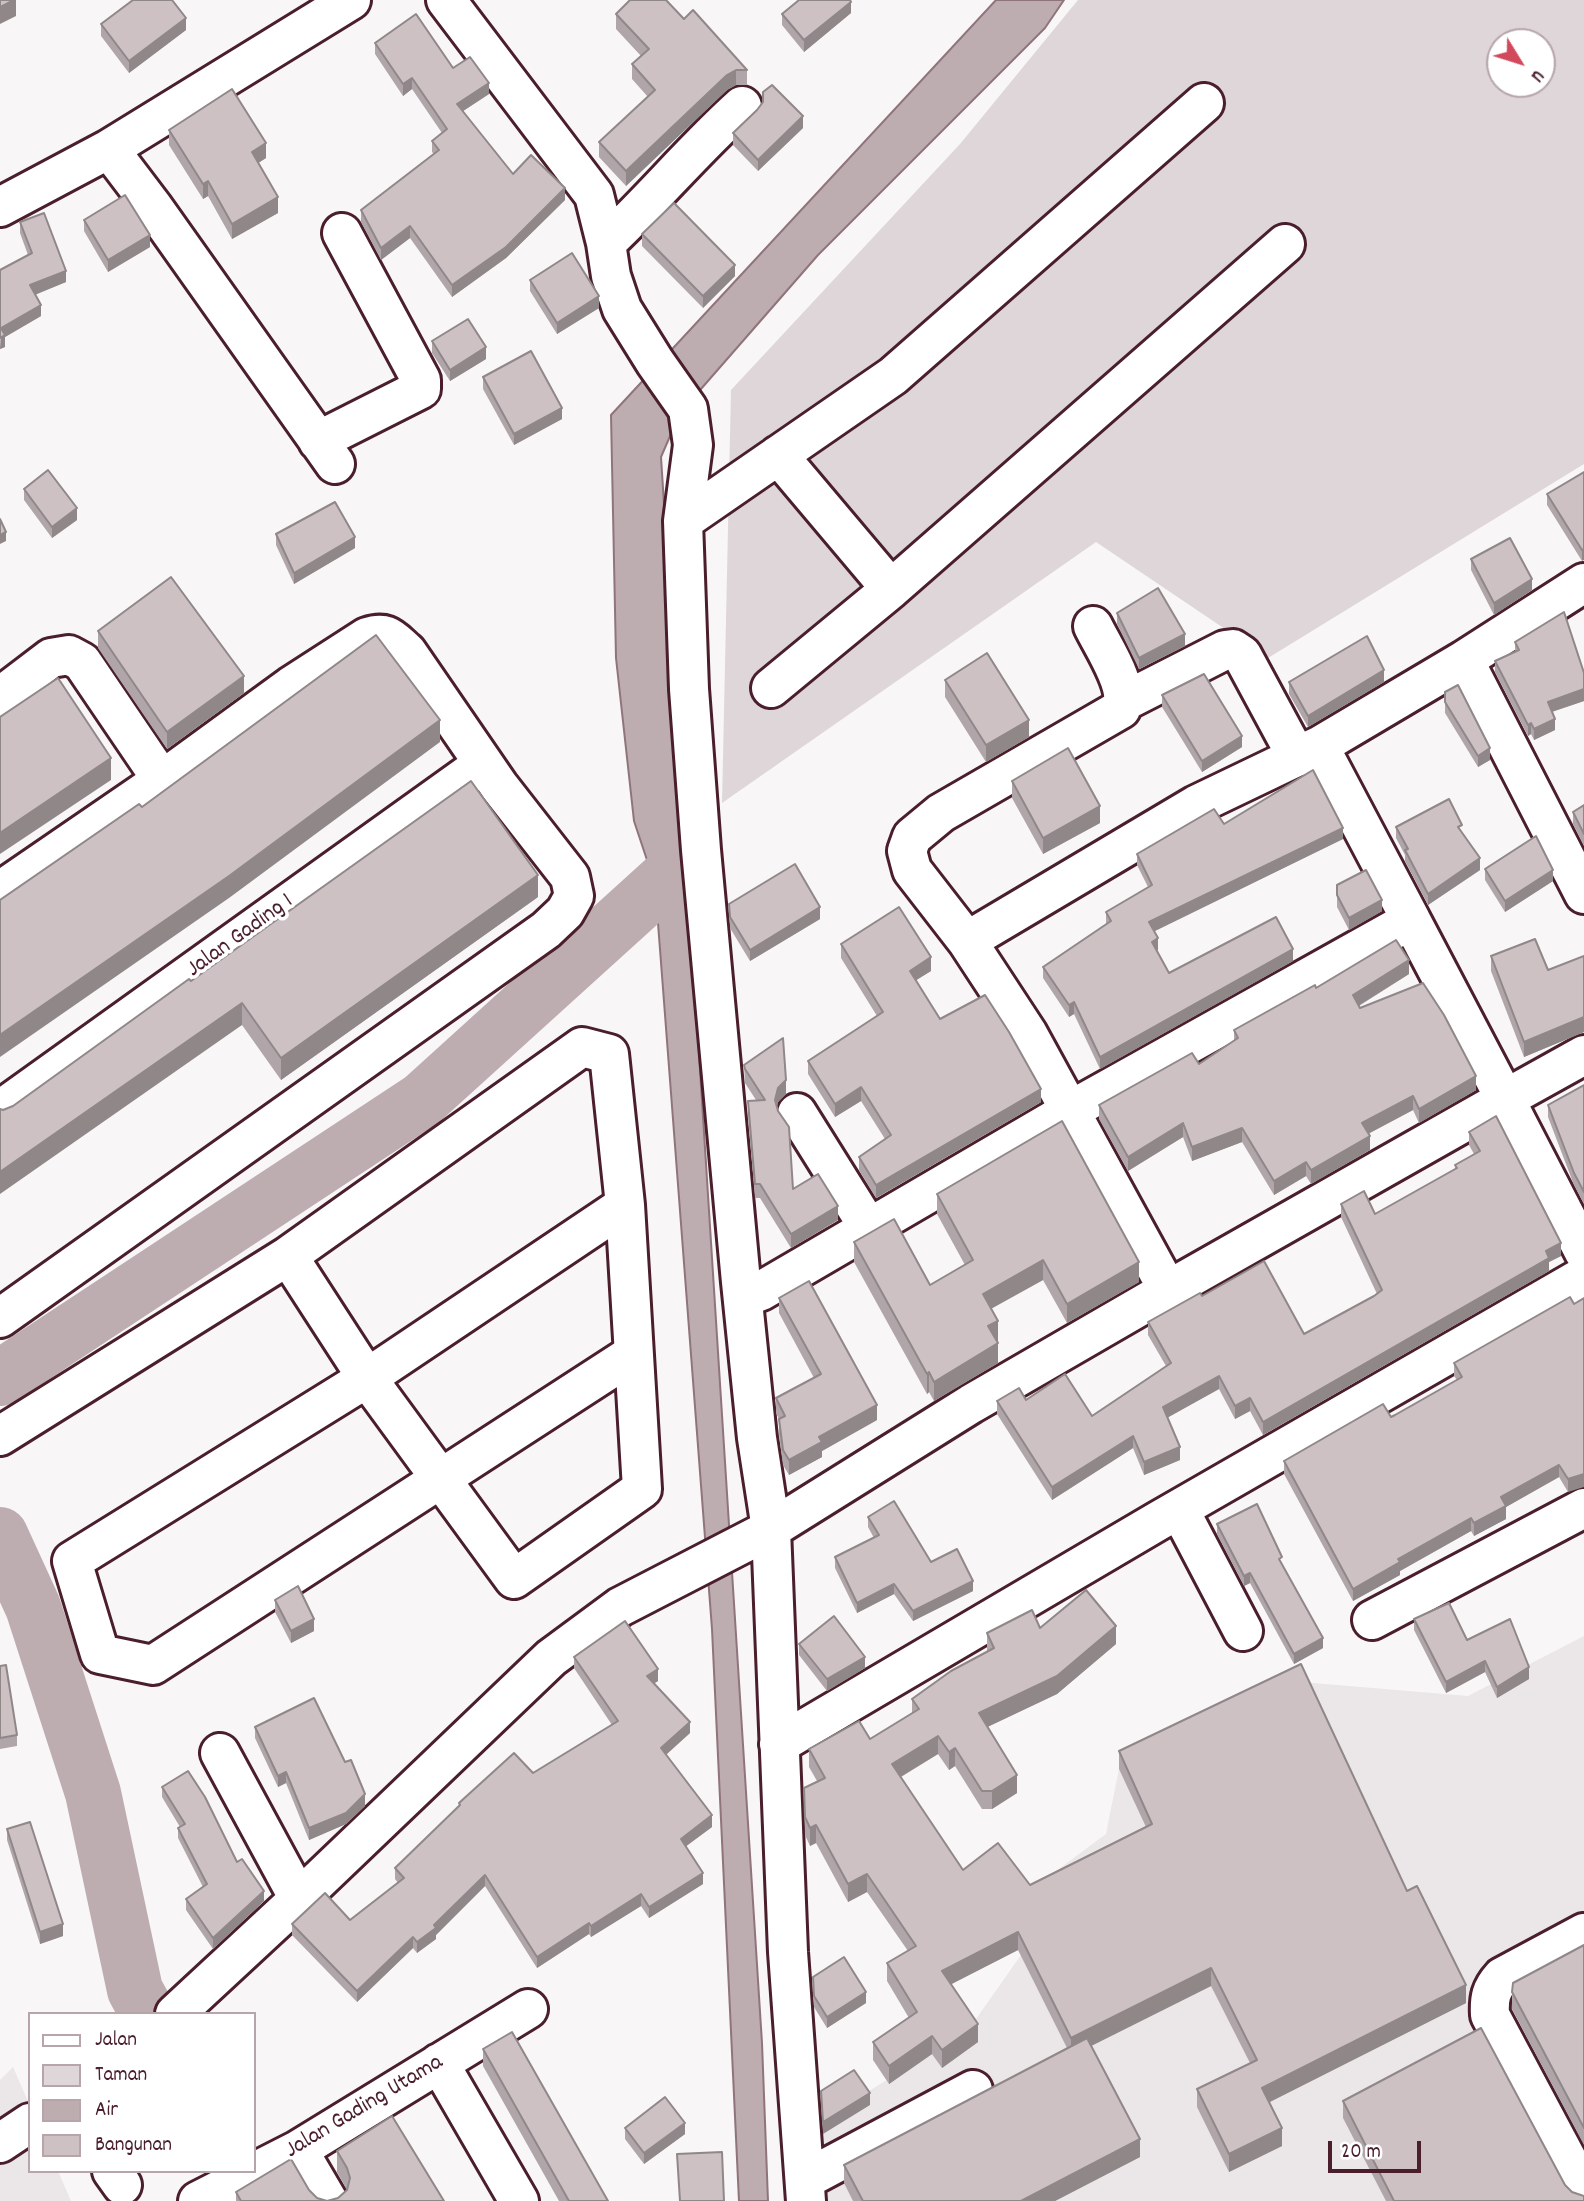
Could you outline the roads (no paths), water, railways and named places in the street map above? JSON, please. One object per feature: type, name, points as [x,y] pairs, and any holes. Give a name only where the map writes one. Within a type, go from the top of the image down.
[{"type":"street","points":[[0,208],[109,149],[351,0]]},
{"type":"street","points":[[446,0],[594,195],[611,276],[622,309],[688,409],[694,444],[683,521],[689,689],[700,837],[757,1438],[757,1536],[779,1744],[788,1952],[806,2190],[973,2090]]},
{"type":"street","points":[[683,521],[893,376],[1204,103]]},
{"type":"street","points":[[606,243],[645,207],[706,138],[742,106]]},
{"type":"street","points":[[109,149],[327,453],[421,389],[421,380],[342,233]]},
{"type":"street","points":[[771,688],[891,589],[1285,244]]},
{"type":"street","points":[[778,455],[891,589]]},
{"type":"street","points":[[967,941],[1196,805],[1308,751],[1464,660],[1584,583]]},
{"type":"street","points":[[1093,626],[1124,689],[1125,701],[1121,709],[941,813],[912,837],[907,851],[912,870],[967,941],[1028,1034],[1168,1290]]},
{"type":"street","points":[[0,891],[162,780],[291,686],[367,637],[379,633],[388,635],[407,652],[483,764],[570,877],[574,896],[565,912],[546,930],[0,1318]]},
{"type":"street","points":[[1125,701],[1224,650],[1233,649],[1242,655],[1308,751],[1411,920],[1584,1252]]},
{"type":"street","points":[[0,697],[51,659],[69,655],[82,662],[162,780]]},
{"type":"street","points":[[1464,660],[1584,894]]},
{"type":"street","name":"Jalan Gading 1","points":[[0,1110],[483,764]]},
{"type":"street","points":[[743,1298],[761,1291],[1071,1110],[1411,920]]},
{"type":"street","points":[[0,1436],[288,1256],[582,1047],[609,1054],[625,1205],[642,1489],[514,1579],[367,1378],[288,1256]]},
{"type":"street","points":[[177,2012],[551,1658],[620,1607],[757,1536],[971,1404],[1584,1055]]},
{"type":"street","points":[[797,1113],[869,1228]]},
{"type":"street","points":[[625,1205],[367,1378],[72,1561],[100,1654],[153,1665],[633,1354]]},
{"type":"street","points":[[779,1744],[1179,1509],[1584,1276]]},
{"type":"street","points":[[1372,1620],[1584,1508]]},
{"type":"street","points":[[1179,1509],[1243,1631]]},
{"type":"street","points":[[220,1753],[299,1899]]},
{"type":"street","points":[[1584,1933],[1502,1977],[1494,1985],[1489,1998],[1490,2015],[1584,2191]]},
{"type":"street","name":"Jalan Gading Utama","points":[[256,2171],[298,2150],[528,2008]]},
{"type":"street","points":[[439,2063],[519,2201]]},
{"type":"street","points":[[0,2143],[28,2124]]},
{"type":"street","points":[[298,2150],[328,2201]]},
{"type":"street","name":"Jalan Gading Utama","points":[[198,2201],[253,2173]]},
{"type":"water","points":[[996,0],[1064,0],[1045,28],[818,255],[680,413],[661,457],[762,2043],[768,2201],[739,2201],[712,1629],[655,884],[634,821],[616,658],[611,415]]},
{"type":"waterway","points":[[0,1378],[422,1100],[668,877]]},
{"type":"waterway","points":[[0,1535],[33,1607],[93,1793],[135,1990],[147,2012]]}]
